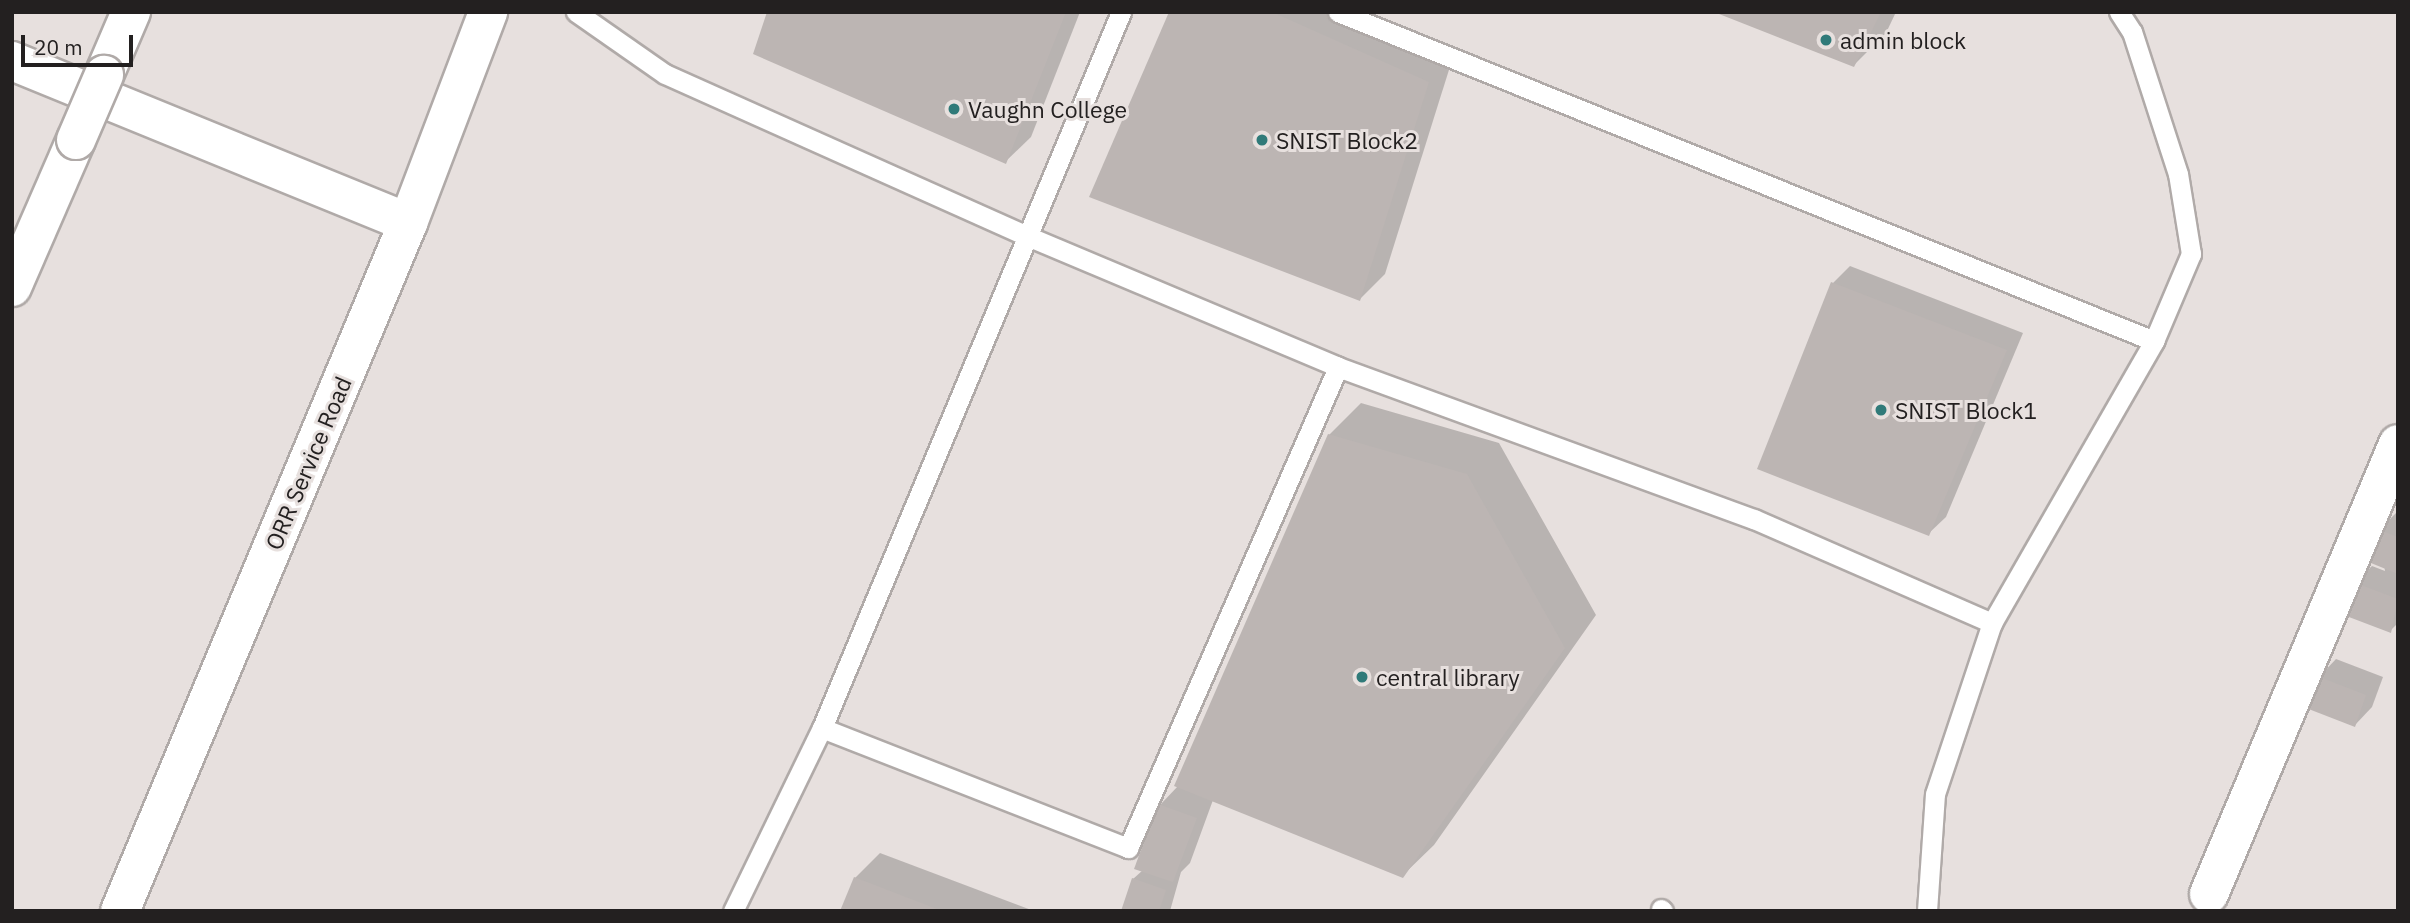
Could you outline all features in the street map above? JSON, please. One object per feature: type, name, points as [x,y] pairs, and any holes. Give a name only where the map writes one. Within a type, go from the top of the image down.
[{"type":"main road","points":[[12,287],[131,12]]},
{"type":"main road","name":"ORR Service Road","points":[[120,911],[408,223],[488,12]]},
{"type":"main road","points":[[12,61],[408,223]]},
{"type":"main road","points":[[2209,894],[2384,516],[2398,443]]},
{"type":"lane","points":[[576,12],[664,75],[1027,236],[1338,367],[1754,519],[1992,623]]},
{"type":"lane","points":[[733,911],[822,728],[1121,12]]},
{"type":"lane","points":[[1338,12],[2154,341]]},
{"type":"lane","points":[[1927,911],[1935,794],[1992,623],[2154,341],[2191,254],[2178,174],[2132,32],[2119,12]]},
{"type":"lane","points":[[822,728],[1128,848],[1338,367]]},
{"type":"building","name":"Vaughn College","points":[[767,12],[1066,12],[1006,164],[753,54]]},
{"type":"building","name":"SNIST Block2","points":[[1169,12],[1272,12],[1429,82],[1360,301],[1089,197]]},
{"type":"building","name":"admin block","points":[[1714,12],[1881,12],[1854,67]]},
{"type":"building","name":"SNIST Block1","points":[[1831,282],[2007,350],[1929,536],[1757,469]]},
{"type":"building","name":"central library","points":[[1328,434],[1467,474],[1565,648],[1403,878],[1174,786]]},
{"type":"building","points":[[2377,529],[2398,537],[2398,574],[2366,561]]},
{"type":"building","points":[[2353,582],[2398,599],[2391,633],[2341,614]]},
{"type":"building","points":[[2317,676],[2366,695],[2355,727],[2306,708]]},
{"type":"building","points":[[1158,804],[1197,818],[1173,882],[1134,869]]},
{"type":"building","points":[[854,877],[942,911],[840,911]]},
{"type":"building","points":[[1132,878],[1166,890],[1159,911],[1121,911]]},
{"type":"place","name":"admin block","points":[[1826,40]]},
{"type":"place","name":"Vaughn College","points":[[954,109]]},
{"type":"place","name":"SNIST Block2","points":[[1262,140]]},
{"type":"place","name":"SNIST Block1","points":[[1881,410]]},
{"type":"place","name":"central library","points":[[1362,677]]}]
